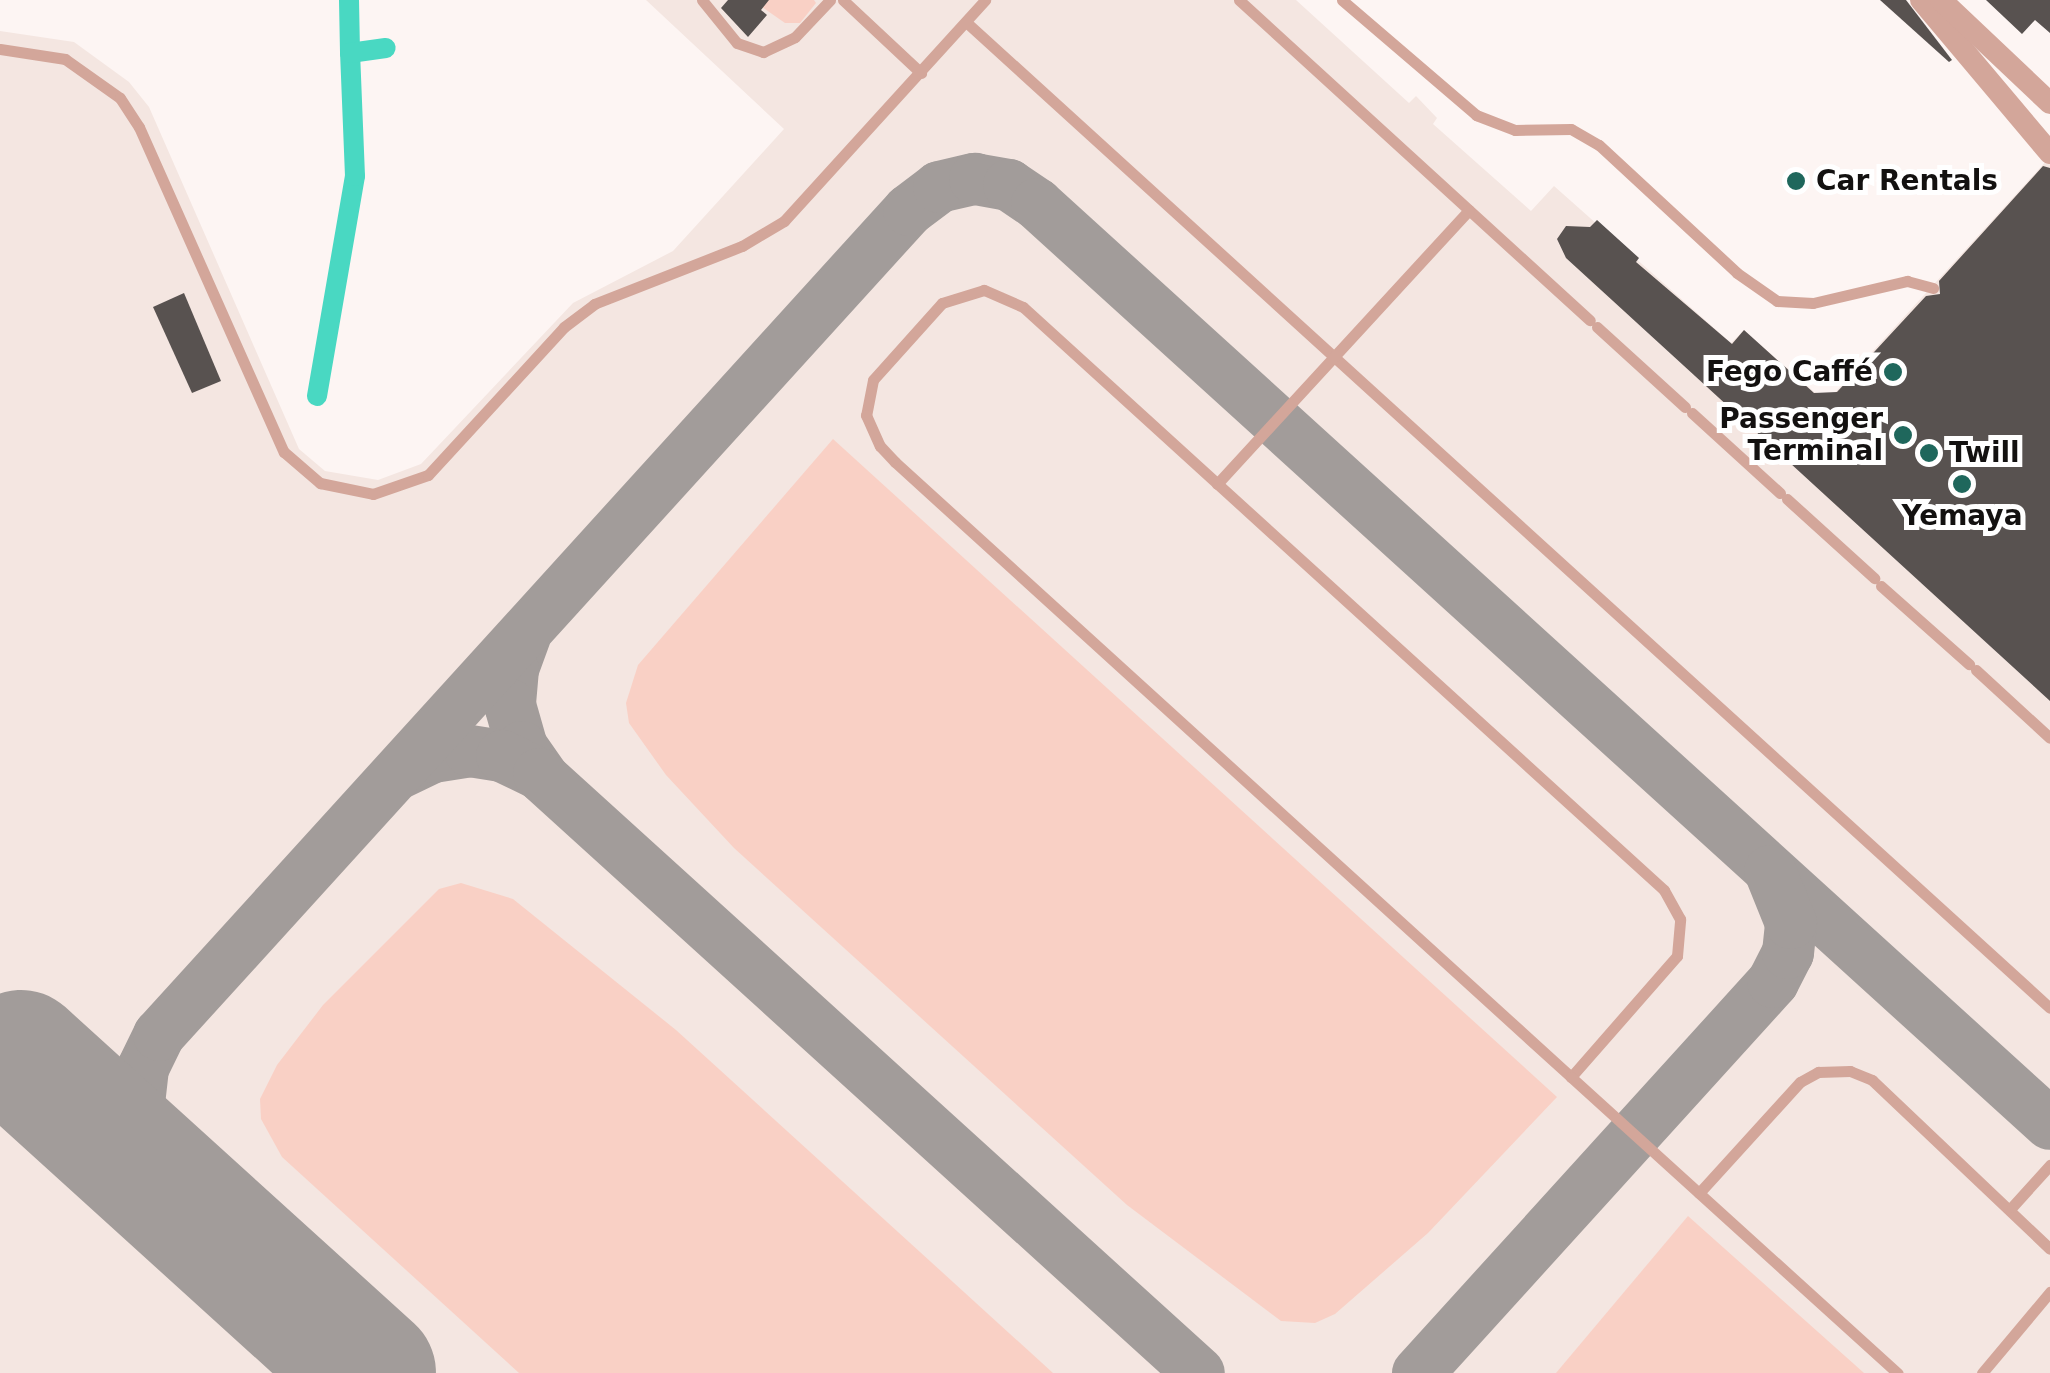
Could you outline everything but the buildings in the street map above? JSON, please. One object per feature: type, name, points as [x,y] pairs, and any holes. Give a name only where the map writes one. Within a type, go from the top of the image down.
[{"type":"street","points":[[1921,0],[2050,153]]},
{"type":"street","points":[[1941,0],[2050,102]]},
{"type":"lane","points":[[702,0],[737,43],[763,52],[794,37],[830,0]]},
{"type":"lane","points":[[843,0],[921,73]]},
{"type":"lane","points":[[0,48],[65,59],[108,86],[128,109],[284,452],[320,484],[360,495],[389,493],[428,475],[564,327],[594,304],[742,246],[784,221],[985,0]]},
{"type":"lane","points":[[1239,0],[2050,738]]},
{"type":"lane","points":[[1342,0],[1476,115],[1515,130],[1571,129],[1600,145],[1737,273],[1777,301],[1813,303],[1908,281],[1933,288]]},
{"type":"lane","points":[[966,22],[2050,1008]]},
{"type":"lane","points":[[1217,484],[1470,210]]},
{"type":"lane","points":[[1571,1077],[1672,965],[1682,933],[1678,910],[1664,890],[1023,306],[997,292],[967,291],[942,303],[886,364],[867,396],[871,431],[895,462],[1571,1077],[1898,1373]]},
{"type":"lane","points":[[1699,1193],[1800,1082],[1840,1069],[1872,1080],[2012,1208],[2050,1249]]},
{"type":"lane","points":[[2012,1208],[2050,1165]]},
{"type":"lane","points":[[1982,1373],[2050,1292]]},
{"type":"shaded area","points":[[646,0],[1296,0],[1409,103],[1416,96],[1437,118],[1433,124],[1531,211],[1554,186],[1731,343],[1744,330],[1814,392],[1831,397],[2050,157],[2050,1373],[0,1373],[0,31],[74,42],[129,82],[149,107],[299,449],[325,471],[378,480],[421,464],[573,303],[673,251],[784,129]]},
{"type":"shaded area","points":[[752,0],[816,3],[800,23],[785,23]]},
{"type":"shaded area","points":[[833,439],[1557,1097],[1428,1233],[1335,1314],[1315,1323],[1281,1321],[1127,1205],[734,848],[666,775],[629,723],[626,703],[638,665]]},
{"type":"shaded area","points":[[461,883],[513,899],[676,1030],[1053,1373],[519,1373],[282,1157],[261,1119],[260,1099],[277,1065],[323,1005],[439,889]]},
{"type":"shaded area","points":[[1688,1216],[1864,1373],[1556,1373]]},
{"type":"waterway","points":[[349,0],[350,53]]},
{"type":"waterway","points":[[317,396],[355,176],[350,53],[386,48]]},
{"type":"taxiway","points":[[174,1196],[144,1151],[137,1121],[143,1068],[159,1035],[909,210],[939,187],[975,179],[1009,185],[1037,204],[2050,1124]]},
{"type":"taxiway","points":[[525,636],[513,669],[510,705],[522,747],[544,778]]},
{"type":"taxiway","points":[[400,773],[433,757],[470,751],[502,756],[539,774],[1199,1373]]},
{"type":"taxiway","points":[[1418,1373],[1773,982],[1788,953],[1791,923],[1770,871]]},
{"type":"runway","points":[[21,1056],[370,1373]]},
{"type":"place","name":"Car Rentals","points":[[1796,181]]},
{"type":"place","name":"Fego Caffé","points":[[1893,372]]},
{"type":"place","name":"Passenger Terminal","points":[[1903,435]]},
{"type":"place","name":"Twill","points":[[1929,453]]},
{"type":"place","name":"Yemaya","points":[[1962,484]]}]
